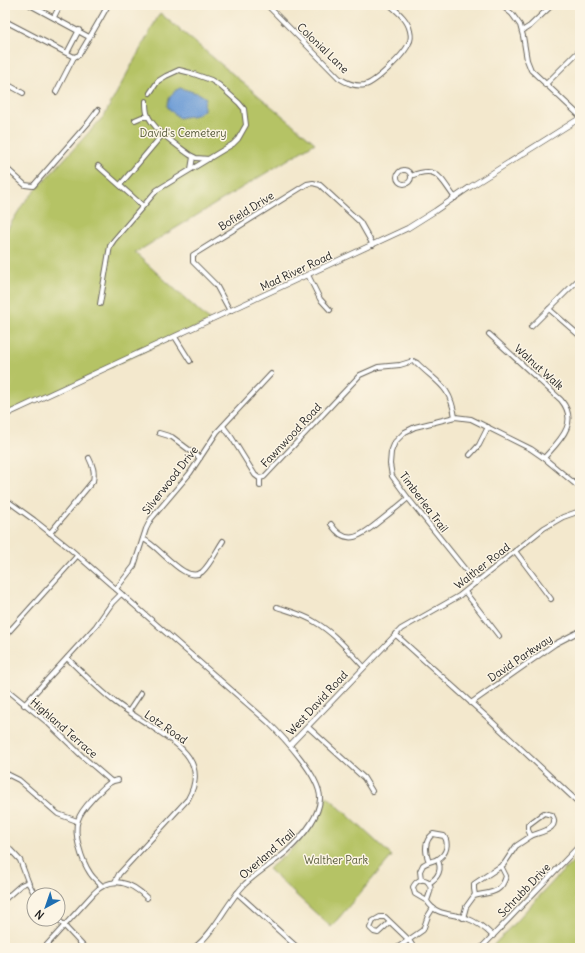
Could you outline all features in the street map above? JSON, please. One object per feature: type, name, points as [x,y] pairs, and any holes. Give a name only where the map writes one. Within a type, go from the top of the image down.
[{"type":"street","points":[[30,5],[89,36]]},
{"type":"street","points":[[54,17],[60,5]]},
{"type":"street","points":[[56,92],[74,57],[79,55],[108,5]]},
{"type":"street","name":"Colonial Lane","points":[[266,5],[339,78],[349,84],[359,86],[374,80],[391,65],[409,44],[411,35],[409,27],[402,16],[390,5]]},
{"type":"street","points":[[501,5],[516,19],[522,31],[527,60],[531,70],[580,117]]},
{"type":"street","points":[[522,31],[530,26],[552,5]]},
{"type":"street","points":[[5,27],[6,22],[74,57]]},
{"type":"street","points":[[67,53],[78,30]]},
{"type":"street","points":[[545,84],[580,50]]},
{"type":"street","points":[[100,304],[110,246],[114,240],[157,190],[233,144],[246,126],[244,109],[219,85],[211,80],[179,70],[158,81],[150,93]]},
{"type":"street","points":[[5,83],[23,93]]},
{"type":"street","points":[[146,101],[146,113],[148,117],[163,134],[193,157],[209,159]]},
{"type":"street","points":[[5,167],[25,186],[33,186],[86,126],[98,110]]},
{"type":"street","points":[[136,120],[142,117],[148,117]]},
{"type":"street","name":"Mad River Road","points":[[5,415],[408,228],[580,117]]},
{"type":"street","points":[[120,185],[163,134]]},
{"type":"street","points":[[191,169],[193,157]]},
{"type":"street","points":[[98,166],[143,206]]},
{"type":"street","points":[[411,176],[421,172],[434,172],[455,198]]},
{"type":"street","name":"Bofield Drive","points":[[230,311],[216,284],[193,262],[192,257],[196,252],[302,186],[311,183],[320,186],[360,222],[373,245]]},
{"type":"street","points":[[308,275],[320,300],[330,310]]},
{"type":"street","points":[[531,327],[580,278]]},
{"type":"street","points":[[549,309],[580,336]]},
{"type":"street","name":"Walnut Walk","points":[[489,334],[562,400],[566,407],[569,418],[567,429],[544,458]]},
{"type":"street","points":[[175,337],[190,361]]},
{"type":"street","name":"Fawnwood Road","points":[[223,426],[255,475],[260,478],[266,475],[363,373],[378,367],[400,365],[410,361],[415,361],[447,391],[455,417]]},
{"type":"street","name":"Silverwood Drive","points":[[116,589],[134,566],[146,529],[151,519],[185,479],[211,440],[271,374]]},
{"type":"street","name":"Timberlea Trail","points":[[476,583],[395,482],[390,470],[390,457],[396,442],[405,432],[410,429],[455,417],[471,419],[522,444],[544,458],[580,488]]},
{"type":"street","points":[[470,455],[479,445],[488,427]]},
{"type":"street","points":[[159,432],[172,437],[200,458]]},
{"type":"street","points":[[50,533],[92,481],[94,476],[94,467],[89,458]]},
{"type":"street","points":[[260,478],[260,486]]},
{"type":"street","points":[[331,524],[334,529],[342,535],[350,537],[360,536],[408,498]]},
{"type":"street","name":"West David Road","points":[[5,499],[50,533],[116,589],[268,722],[290,745],[395,634]]},
{"type":"street","name":"Walther Road","points":[[395,634],[406,625],[465,592],[554,522],[580,511]]},
{"type":"street","points":[[143,539],[186,573],[193,575],[198,574],[203,570],[223,541]]},
{"type":"street","points":[[516,551],[551,599]]},
{"type":"street","points":[[5,636],[77,556]]},
{"type":"street","points":[[465,592],[499,636]]},
{"type":"street","points":[[24,705],[96,626],[121,594]]},
{"type":"street","points":[[277,606],[304,616],[319,625],[339,641],[364,667]]},
{"type":"street","name":"David Parkway","points":[[471,703],[554,644],[580,630]]},
{"type":"street","points":[[395,634],[580,804]]},
{"type":"street","name":"Lotz Road","points":[[67,658],[107,696],[182,748],[189,756],[194,768],[194,783],[191,794],[183,806],[119,874],[115,882]]},
{"type":"street","name":"Highland Terrace","points":[[5,688],[48,723],[82,756],[111,781]]},
{"type":"street","points":[[129,711],[141,693]]},
{"type":"street","points":[[308,727],[364,778],[372,791]]},
{"type":"street","name":"Overland Trail","points":[[194,948],[210,932],[237,893],[246,883],[284,853],[296,841],[310,823],[318,807],[320,793],[317,783],[290,745]]},
{"type":"street","points":[[5,773],[19,780],[58,814],[77,821]]},
{"type":"street","points":[[102,886],[89,872],[84,861],[77,835],[77,821],[88,804],[111,781],[118,780]]},
{"type":"street","points":[[463,918],[466,907],[475,895],[474,884],[506,862],[516,846],[531,836],[553,827],[555,820],[552,815],[544,813],[529,823],[527,827],[531,836]]},
{"type":"street","points":[[421,880],[421,868],[425,864],[437,859],[444,854],[447,842],[444,836],[437,834],[430,837],[426,845],[426,852],[429,862]]},
{"type":"street","points":[[5,844],[20,860],[31,887]]},
{"type":"street","name":"Schrubb Drive","points":[[482,948],[580,845]]},
{"type":"street","points":[[437,859],[440,864],[439,872],[435,879],[429,882],[421,880],[414,884],[413,890],[417,896],[427,901],[433,908],[445,914],[463,918],[479,924],[493,936]]},
{"type":"street","points":[[475,895],[492,893],[500,887],[505,881],[506,876],[501,866]]},
{"type":"street","points":[[5,899],[21,885],[28,882]]},
{"type":"street","points":[[66,924],[102,886],[115,882],[132,886],[148,898]]},
{"type":"street","points":[[427,901],[431,888],[429,882]]},
{"type":"street","points":[[237,893],[298,948]]},
{"type":"street","points":[[397,948],[423,930],[428,916],[433,908]]},
{"type":"street","points":[[390,922],[378,933],[374,932],[370,928],[373,921],[380,917],[385,917],[409,940],[414,948]]},
{"type":"street","points":[[44,948],[63,927]]},
{"type":"street","points":[[65,927],[85,948]]},
{"type":"green space","name":"David's Cemetery","points":[[160,13],[315,143],[135,253],[210,321],[8,414],[5,411],[5,233],[23,204],[104,116]]},
{"type":"green space","name":"Walther Park","points":[[327,796],[392,856],[331,927],[268,869],[287,854],[308,831]]},
{"type":"green space","points":[[580,855],[580,948],[491,948],[561,873]]},
{"type":"water","points":[[180,88],[200,94],[206,98],[204,110],[201,113],[179,118],[167,106],[170,97]]}]
